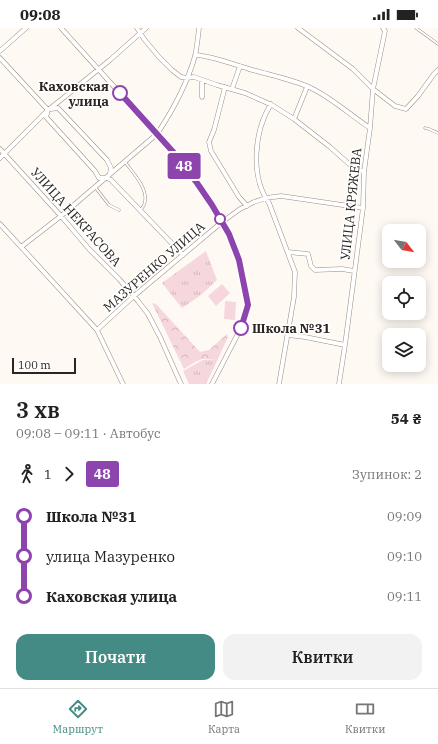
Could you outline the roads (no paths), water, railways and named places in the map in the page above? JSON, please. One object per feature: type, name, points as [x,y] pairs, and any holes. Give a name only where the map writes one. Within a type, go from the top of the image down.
[{"type":"street","points":[[0,51],[26,28]]},
{"type":"street","points":[[61,28],[175,154],[212,205],[235,246],[248,305],[242,326],[212,384]]},
{"type":"street","points":[[137,28],[159,57],[181,77],[194,78],[246,93],[271,104],[294,119],[349,164],[364,172]]},
{"type":"street","points":[[0,158],[48,110],[62,100],[146,28]]},
{"type":"street","points":[[21,247],[109,177],[124,161],[157,134],[179,98],[187,78],[195,55],[199,29],[194,28]]},
{"type":"street","points":[[298,28],[353,69],[373,90],[395,106],[406,109],[438,70]]},
{"type":"street","name":"УЛИЦА КРЯЖЕВА","points":[[339,384],[362,208],[364,172],[373,90],[385,29]]},
{"type":"street","points":[[195,55],[202,55],[307,87],[330,99],[370,128]]},
{"type":"street","points":[[0,58],[48,110]]},
{"type":"street","points":[[232,89],[240,66]]},
{"type":"street","points":[[202,80],[202,97]]},
{"type":"street","points":[[225,87],[214,130],[209,142],[211,151],[239,197],[247,206]]},
{"type":"street","points":[[294,119],[307,87]]},
{"type":"street","points":[[271,104],[266,113],[258,136],[256,159],[259,180],[296,272],[294,297],[280,384]]},
{"type":"street","points":[[48,110],[58,108],[107,160],[111,168],[109,177]]},
{"type":"street","points":[[48,110],[46,117],[95,170],[100,178],[109,177]]},
{"type":"street","name":"УЛИЦА НЕКРАСОВА","points":[[0,149],[89,249],[119,278],[148,314],[169,355],[181,384]]},
{"type":"street","points":[[109,177],[183,255]]},
{"type":"street","name":"МАЗУРЕНКО УЛИЦА","points":[[98,330],[134,296],[222,222],[240,209],[266,198],[281,196],[362,208]]},
{"type":"street","points":[[0,224],[98,330],[123,384]]},
{"type":"street","points":[[288,252],[308,254],[311,266],[316,270],[342,269],[354,271]]},
{"type":"street","points":[[288,335],[345,344]]},
{"type":"lane","points":[[416,28],[438,44]]},
{"type":"lane","points":[[425,128],[438,133]]},
{"type":"lane","points":[[124,161],[144,193],[144,205],[140,211]]},
{"type":"lane","points":[[96,187],[109,205],[119,210]]},
{"type":"place","name":"Каховская улица","points":[[120,93]]},
{"type":"place","name":"Школа №31","points":[[241,328]]}]
